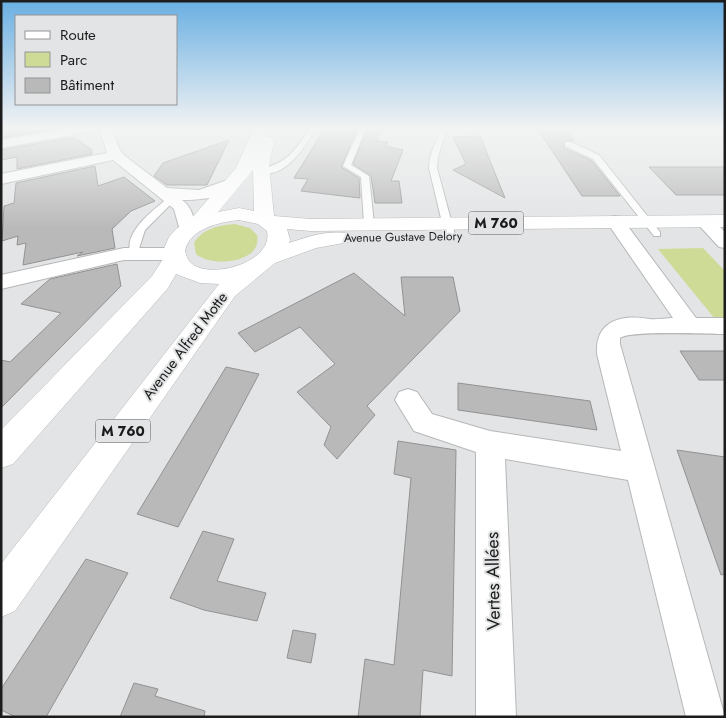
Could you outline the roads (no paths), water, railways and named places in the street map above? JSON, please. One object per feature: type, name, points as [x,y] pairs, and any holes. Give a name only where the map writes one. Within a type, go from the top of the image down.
[{"type":"main road","points":[[1,453],[160,282],[175,255],[178,242],[233,183],[249,162]]},
{"type":"main road","points":[[262,162],[261,172],[266,220]]},
{"type":"main road","points":[[175,255],[186,270],[202,276],[230,276],[261,264],[278,247],[280,237],[276,228],[266,220],[248,215],[234,214],[198,222]]},
{"type":"main road","name":"Avenue Gustave Delory","points":[[266,220],[300,225],[368,224],[449,229],[652,227],[719,230]]},
{"type":"main road","name":"Avenue Gustave Delory","points":[[261,264],[305,244],[330,239],[449,229]]},
{"type":"main road","name":"Avenue Alfred Motte","points":[[1,597],[208,313],[227,290],[261,264]]},
{"type":"street","points":[[1,179],[85,162]]},
{"type":"street","points":[[124,162],[171,198],[185,215],[198,222]]},
{"type":"street","points":[[171,198],[199,196],[219,191],[233,183]]},
{"type":"street","points":[[619,228],[690,326]]},
{"type":"street","points":[[1,282],[134,253],[175,255]]},
{"type":"street","points":[[706,717],[607,341],[610,333],[618,328],[725,326]]},
{"type":"street","points":[[408,400],[423,423],[490,444],[640,468]]},
{"type":"street","name":"Vertes Allées","points":[[490,444],[496,717]]},
{"type":"lane","points":[[261,172],[276,170],[289,162]]},
{"type":"lane","points":[[349,162],[347,166],[365,176],[368,224]]},
{"type":"lane","points":[[434,162],[433,168],[449,229]]},
{"type":"lane","points":[[600,162],[652,227]]},
{"type":"lane","points":[[134,253],[135,238],[171,198]]}]
